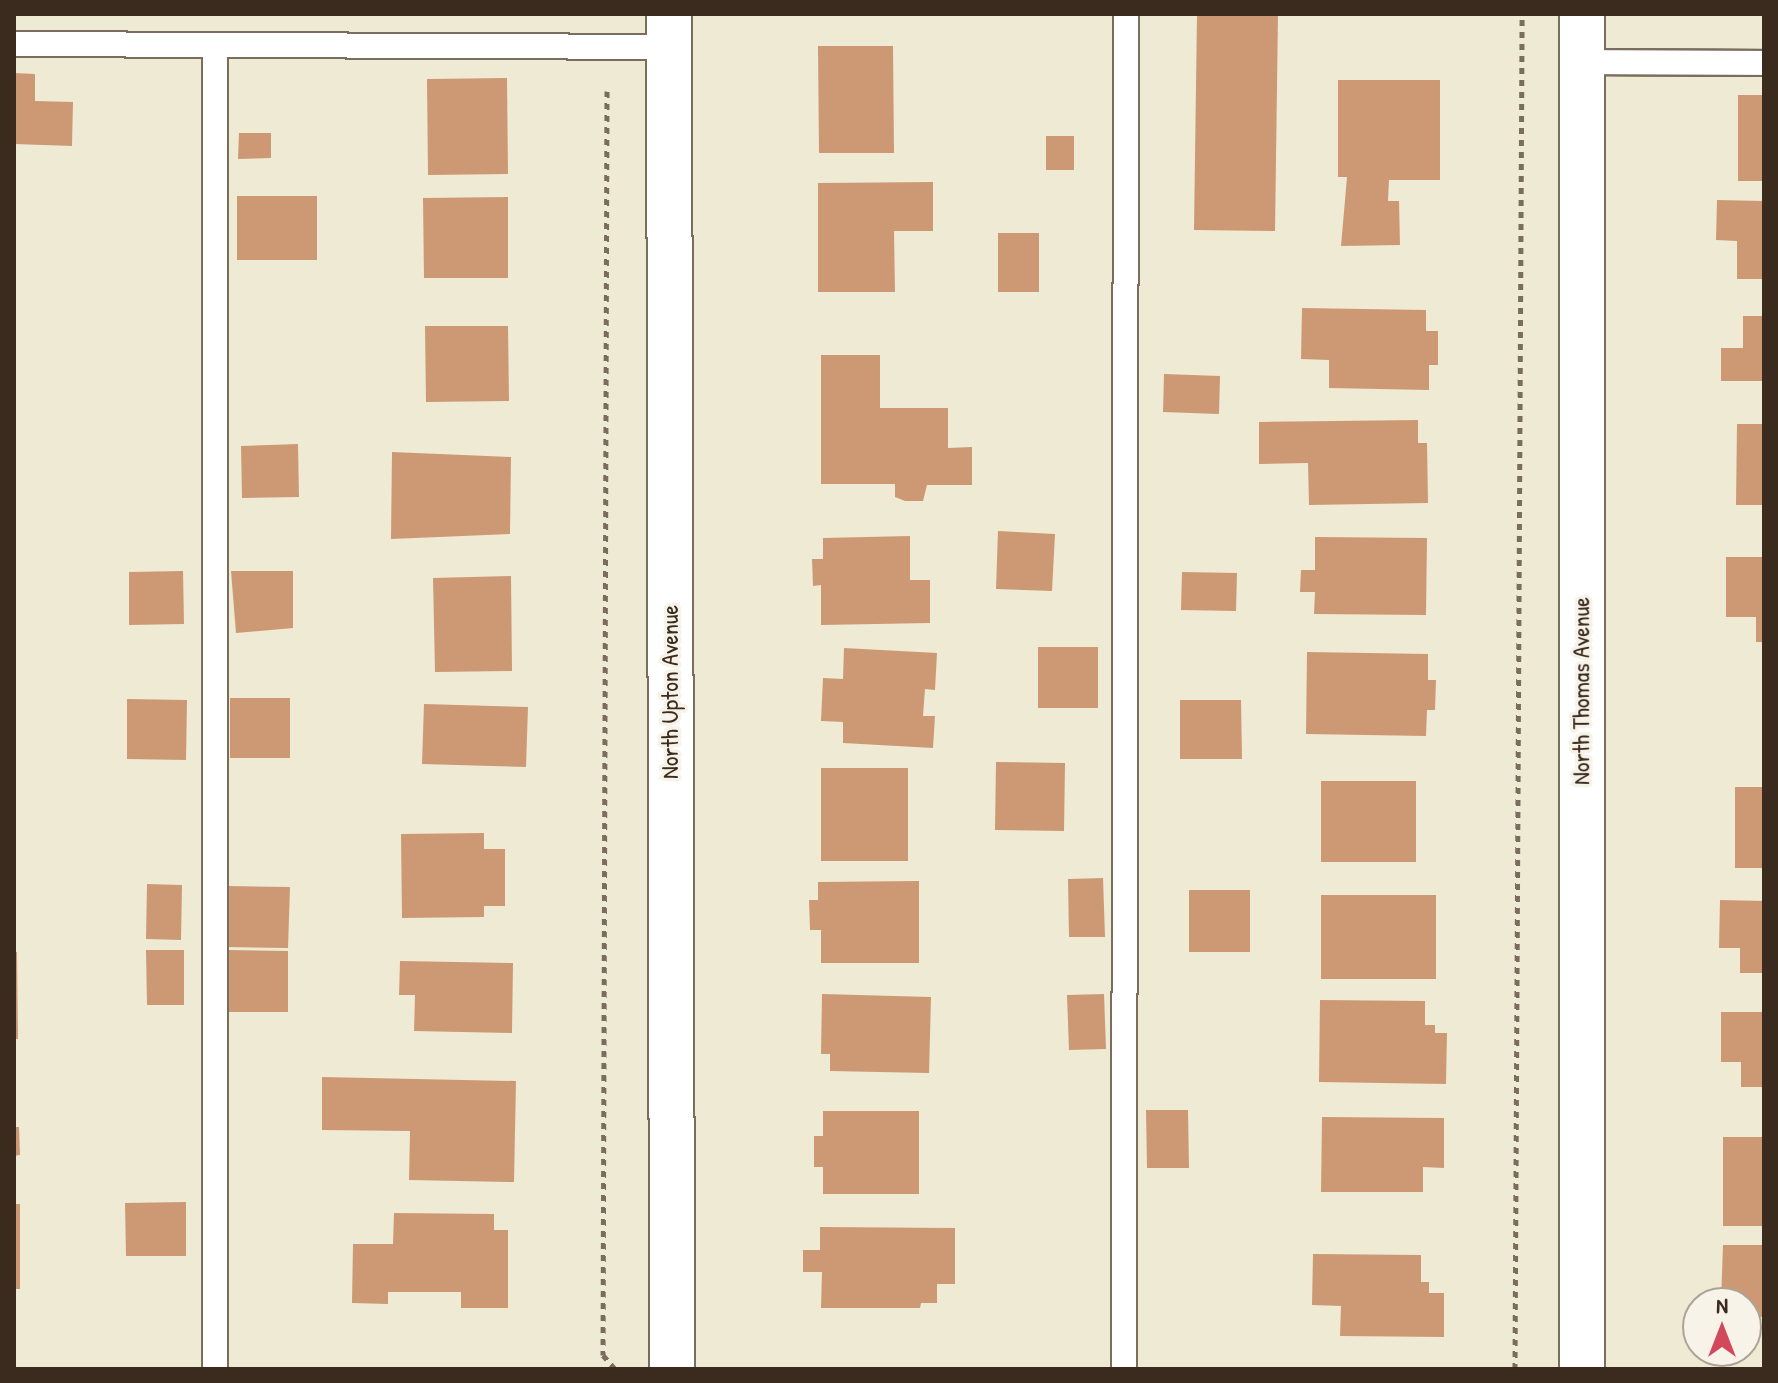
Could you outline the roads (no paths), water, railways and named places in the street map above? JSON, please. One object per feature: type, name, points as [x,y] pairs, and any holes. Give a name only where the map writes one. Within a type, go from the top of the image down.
[{"type":"street","name":"North Thomas Avenue","points":[[1582,14],[1582,1369]]},
{"type":"street","name":"North Upton Avenue","points":[[669,30],[672,1369]]},
{"type":"lane","points":[[1124,1369],[1126,14]]},
{"type":"lane","points":[[14,44],[608,47],[669,30]]},
{"type":"lane","points":[[215,46],[215,1369]]},
{"type":"lane","points":[[1580,62],[1764,63]]}]
